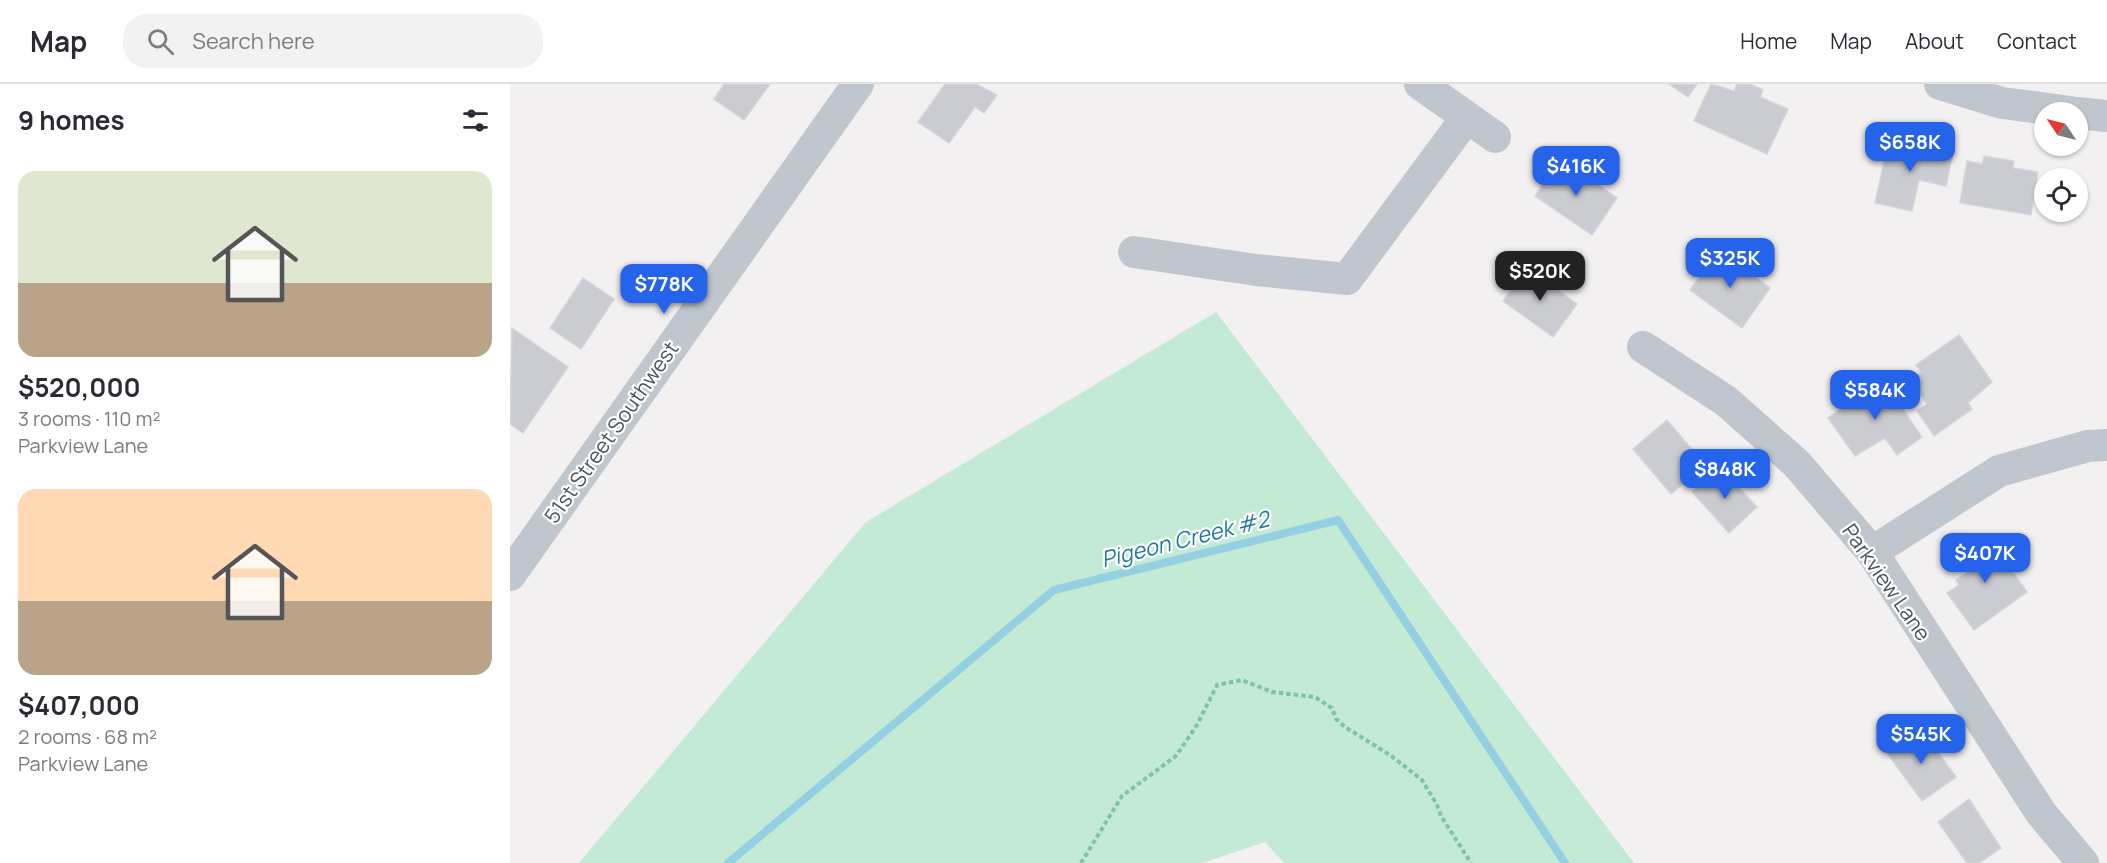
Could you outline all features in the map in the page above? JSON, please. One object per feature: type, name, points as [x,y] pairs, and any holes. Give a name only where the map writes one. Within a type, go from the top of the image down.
[{"type":"street","name":"51st Street Southwest","points":[[510,575],[858,84]]},
{"type":"street","points":[[1420,84],[1495,137]]},
{"type":"street","points":[[1940,84],[2002,103],[2034,107]]},
{"type":"street","points":[[2088,114],[2107,116]]},
{"type":"street","points":[[1134,252],[1256,270],[1347,279],[1467,117]]},
{"type":"street","name":"Parkview Lane","points":[[1643,347],[1726,401],[1797,464],[1872,552],[2041,813],[2083,863]]},
{"type":"street","points":[[1872,552],[1999,471],[2088,446],[2107,445]]},
{"type":"path","points":[[1081,863],[1122,796],[1176,756],[1197,725],[1217,684],[1242,680],[1272,692],[1314,697],[1332,708],[1336,719],[1345,727],[1412,770],[1430,792],[1441,816],[1472,863]]},
{"type":"green space","points":[[1216,312],[1634,863],[1284,863],[1265,842],[1202,863],[579,863],[866,522]]},
{"type":"building","points":[[724,84],[770,84],[744,120],[714,99]]},
{"type":"building","points":[[945,84],[976,84],[997,95],[984,113],[975,107],[949,143],[918,122]]},
{"type":"building","points":[[1669,84],[1697,84],[1688,97]]},
{"type":"building","points":[[1711,84],[1734,91],[1737,84],[1750,84],[1763,90],[1760,97],[1788,109],[1767,154],[1694,121]]},
{"type":"building","points":[[1889,139],[1953,153],[1946,186],[1919,180],[1912,211],[1875,203]]},
{"type":"building","points":[[1984,156],[2014,161],[2013,168],[2034,171],[2031,215],[1960,203],[1967,161],[1982,164]]},
{"type":"building","points":[[1560,159],[1617,198],[1592,235],[1535,196]]},
{"type":"building","points":[[1718,251],[1770,288],[1742,328],[1690,290]]},
{"type":"building","points":[[1527,268],[1577,304],[1553,337],[1503,301]]},
{"type":"building","points":[[583,278],[614,299],[581,349],[550,328]]},
{"type":"building","points":[[512,328],[568,367],[523,433],[510,424]]},
{"type":"building","points":[[1959,335],[1992,382],[1968,403],[1972,409],[1934,436],[1917,411],[1927,404],[1910,380],[1921,372],[1916,365]]},
{"type":"building","points":[[1882,379],[1922,437],[1897,455],[1885,438],[1855,456],[1828,418]]},
{"type":"building","points":[[1667,420],[1705,465],[1671,494],[1633,449]]},
{"type":"building","points":[[1720,467],[1757,507],[1729,533],[1692,492]]},
{"type":"building","points":[[1986,534],[2027,592],[1974,630],[1947,593],[1959,585],[1956,580],[1971,570],[1959,553]]},
{"type":"building","points":[[1919,730],[1956,777],[1922,801],[1887,753]]},
{"type":"building","points":[[1969,799],[2001,848],[1979,863],[1967,863],[1938,822]]},
{"type":"waterway","name":"Pigeon Creek #2","points":[[728,863],[1054,590],[1338,520],[1565,863]]}]
